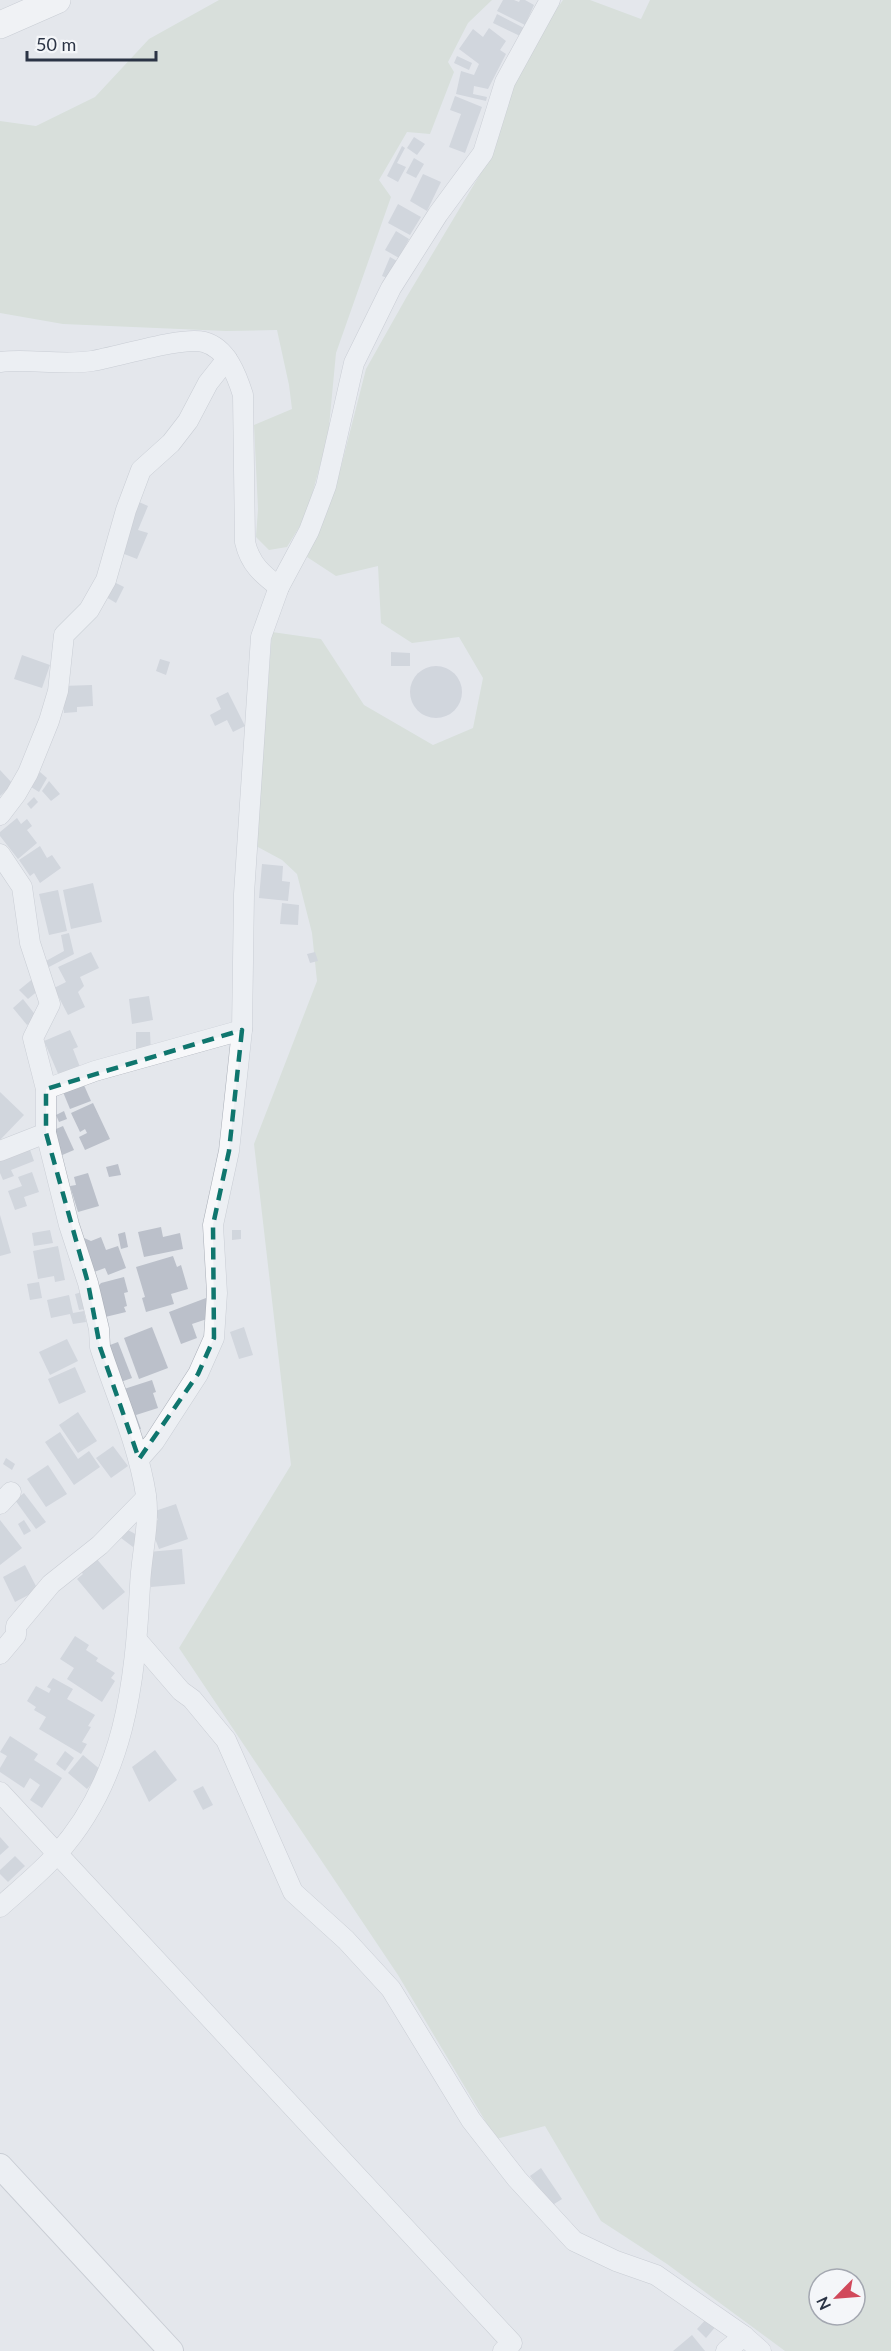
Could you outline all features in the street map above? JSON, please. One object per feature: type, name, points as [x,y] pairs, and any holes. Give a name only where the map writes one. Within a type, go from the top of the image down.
[{"type":"main road","points":[[0,25],[57,0]]},
{"type":"street","points":[[139,1460],[154,1442],[198,1374],[214,1338],[217,1293],[213,1225],[229,1150],[242,1030],[244,894],[261,637],[279,587],[309,531],[326,486],[354,363],[391,288],[438,214],[483,153],[505,82],[550,0]]},
{"type":"street","points":[[0,362],[62,364],[92,361],[189,340],[205,342],[220,351],[238,379],[243,395],[245,542],[248,554],[258,571],[279,587]]},
{"type":"street","points":[[0,815],[16,794],[49,722],[58,691],[64,635],[89,610],[106,580],[126,510],[141,470],[171,443],[188,421],[208,383],[227,359]]},
{"type":"street","points":[[0,854],[22,887],[30,943],[50,1004],[33,1038],[46,1089],[46,1133],[69,1225],[88,1283],[99,1329],[100,1347],[139,1460],[146,1498],[147,1522],[140,1570],[137,1640],[125,1719],[105,1784],[90,1810],[57,1855],[0,1907]]},
{"type":"street","points":[[46,1089],[95,1071],[242,1030]]},
{"type":"street","points":[[0,1151],[46,1133]]},
{"type":"street","points":[[0,1654],[16,1635],[16,1626],[51,1584],[100,1545],[146,1498]]},
{"type":"street","points":[[137,1640],[181,1691],[192,1699],[226,1740],[293,1892],[346,1940],[391,1989],[471,2120],[517,2178],[574,2241],[616,2261],[656,2275],[744,2336],[761,2351]]},
{"type":"street","points":[[0,1792],[512,2343],[503,2351]]},
{"type":"street","points":[[0,2166],[171,2351]]},
{"type":"street","points":[[726,2351],[744,2336]]},
{"type":"highlighted area","points":[[242,1030],[229,1151],[213,1225],[214,1338],[198,1374],[139,1459],[100,1347],[88,1283],[46,1133],[46,1089]]},
{"type":"green space","points":[[219,0],[492,0],[468,23],[448,62],[454,72],[430,134],[407,132],[379,180],[391,197],[336,353],[328,437],[306,516],[287,547],[269,550],[256,537],[258,509],[254,425],[292,409],[277,330],[226,331],[63,324],[0,313],[0,121],[36,126],[95,97],[149,39]]},
{"type":"green space","points":[[563,0],[590,0],[641,19],[650,0],[891,0],[891,2351],[785,2351],[667,2264],[601,2221],[545,2126],[496,2139],[398,1975],[179,1648],[291,1465],[254,1144],[317,981],[312,933],[297,874],[282,860],[256,846],[272,632],[321,639],[364,705],[433,745],[473,728],[483,678],[459,637],[412,643],[381,623],[378,566],[336,576],[307,557],[341,467],[366,369],[491,156],[514,70]]},
{"type":"building","points":[[503,0],[519,2],[525,0],[534,5],[525,25],[497,11]]},
{"type":"building","points":[[497,14],[524,28],[520,36],[493,23]]},
{"type":"building","points":[[489,28],[506,41],[500,50],[506,54],[488,89],[474,86],[473,94],[487,97],[486,101],[456,94],[461,71],[474,75],[479,64],[459,49],[473,29],[483,37]]},
{"type":"building","points":[[457,56],[472,63],[469,70],[454,63]]},
{"type":"building","points":[[455,96],[482,107],[465,153],[449,147],[461,114],[450,110]]},
{"type":"building","points":[[414,137],[425,144],[417,155],[407,148]]},
{"type":"building","points":[[402,146],[405,148],[397,163],[406,167],[398,182],[387,176]]},
{"type":"building","points":[[414,158],[424,164],[416,178],[406,173]]},
{"type":"building","points":[[423,174],[441,182],[427,211],[410,201]]},
{"type":"building","points":[[398,204],[421,217],[410,235],[388,223]]},
{"type":"building","points":[[396,231],[409,239],[399,258],[385,250]]},
{"type":"building","points":[[390,257],[397,261],[390,279],[382,276]]},
{"type":"building","points":[[139,502],[148,506],[138,530],[148,533],[137,559],[119,552]]},
{"type":"building","points":[[114,582],[124,587],[116,603],[106,597]]},
{"type":"building","points":[[391,652],[410,653],[410,666],[391,666]]},
{"type":"building","points":[[22,655],[50,665],[42,688],[14,679]]},
{"type":"building","points":[[160,659],[170,662],[166,675],[156,671]]},
{"type":"building","points":[[431,666],[441,666],[450,670],[458,678],[462,692],[458,706],[450,714],[441,718],[431,718],[422,714],[414,706],[410,697],[410,687],[414,678],[422,670]]},
{"type":"building","points":[[92,685],[93,706],[77,707],[77,712],[64,713],[62,686]]},
{"type":"building","points":[[228,692],[245,726],[233,732],[227,720],[215,726],[210,715],[221,709],[216,698]]},
{"type":"building","points":[[0,770],[13,784],[0,796]]},
{"type":"building","points":[[40,772],[47,778],[39,792],[31,787]]},
{"type":"building","points":[[49,781],[60,794],[51,801],[42,791]]},
{"type":"building","points":[[34,797],[38,802],[31,809],[27,804]]},
{"type":"building","points":[[17,818],[21,824],[27,819],[32,826],[27,830],[37,843],[18,859],[0,836],[0,832]]},
{"type":"building","points":[[40,846],[47,858],[52,855],[61,868],[40,883],[34,873],[30,876],[19,860]]},
{"type":"building","points":[[262,864],[283,866],[282,881],[290,882],[288,901],[259,898]]},
{"type":"building","points":[[93,883],[102,922],[71,929],[63,890]]},
{"type":"building","points":[[58,890],[67,931],[49,935],[39,894]]},
{"type":"building","points":[[282,903],[299,905],[298,925],[280,924]]},
{"type":"building","points":[[69,933],[74,954],[49,967],[46,961],[64,951],[61,935]]},
{"type":"building","points":[[91,952],[99,968],[80,977],[84,986],[78,992],[85,1007],[68,1015],[54,988],[66,982],[58,967]]},
{"type":"building","points":[[315,952],[318,961],[310,963],[307,954]]},
{"type":"building","points":[[35,977],[39,990],[28,999],[19,990]]},
{"type":"building","points":[[149,996],[153,1020],[132,1024],[129,999]]},
{"type":"building","points":[[23,999],[37,1017],[27,1025],[13,1008]]},
{"type":"building","points":[[70,1030],[78,1047],[73,1049],[80,1067],[59,1076],[44,1041]]},
{"type":"building","points":[[136,1032],[150,1032],[151,1053],[136,1053]]},
{"type":"building","points":[[83,1083],[91,1101],[70,1109],[63,1092]]},
{"type":"building","points":[[0,1092],[24,1115],[0,1140]]},
{"type":"building","points":[[93,1103],[110,1139],[85,1150],[79,1137],[87,1133],[85,1129],[80,1132],[71,1113]]},
{"type":"building","points":[[64,1111],[67,1119],[59,1122],[56,1115]]},
{"type":"building","points":[[63,1126],[74,1150],[60,1156],[49,1132]]},
{"type":"building","points":[[29,1147],[34,1161],[11,1170],[14,1176],[3,1180],[0,1173],[0,1154]]},
{"type":"building","points":[[118,1164],[121,1175],[109,1177],[106,1167]]},
{"type":"building","points":[[32,1172],[39,1192],[24,1197],[27,1206],[15,1210],[8,1191],[22,1186],[18,1177]]},
{"type":"building","points":[[88,1173],[99,1206],[78,1212],[70,1186],[76,1185],[74,1177]]},
{"type":"building","points":[[0,1215],[11,1253],[0,1256]]},
{"type":"building","points":[[161,1227],[163,1237],[180,1233],[183,1249],[144,1257],[138,1232]]},
{"type":"building","points":[[50,1230],[53,1243],[34,1246],[32,1233]]},
{"type":"building","points":[[232,1230],[241,1230],[241,1239],[232,1240]]},
{"type":"building","points":[[125,1232],[128,1247],[121,1249],[118,1234]]},
{"type":"building","points":[[101,1237],[106,1250],[118,1246],[126,1268],[108,1275],[105,1268],[94,1272],[79,1240],[84,1238],[91,1241]]},
{"type":"building","points":[[58,1246],[65,1280],[55,1282],[54,1276],[38,1279],[33,1251]]},
{"type":"building","points":[[173,1256],[177,1267],[181,1265],[188,1289],[171,1294],[174,1304],[146,1312],[142,1298],[145,1297],[136,1267]]},
{"type":"building","points":[[124,1277],[128,1292],[124,1293],[126,1312],[101,1318],[94,1291],[101,1283]]},
{"type":"building","points":[[39,1282],[42,1298],[30,1300],[27,1284]]},
{"type":"building","points":[[86,1291],[90,1308],[79,1310],[75,1294]]},
{"type":"building","points":[[69,1295],[73,1313],[84,1311],[86,1322],[73,1324],[70,1314],[51,1318],[47,1300]]},
{"type":"building","points":[[206,1298],[213,1317],[192,1324],[197,1338],[181,1344],[169,1312]]},
{"type":"building","points":[[152,1327],[168,1368],[139,1379],[124,1338]]},
{"type":"building","points":[[244,1327],[253,1355],[239,1359],[230,1332]]},
{"type":"building","points":[[67,1339],[78,1361],[50,1375],[39,1352]]},
{"type":"building","points":[[118,1342],[132,1378],[115,1384],[102,1348]]},
{"type":"building","points":[[75,1367],[86,1392],[59,1404],[48,1379]]},
{"type":"building","points":[[152,1380],[158,1408],[136,1415],[141,1429],[134,1431],[121,1390]]},
{"type":"building","points":[[78,1412],[97,1441],[78,1453],[59,1425]]},
{"type":"building","points":[[60,1432],[78,1459],[89,1451],[100,1467],[74,1485],[45,1442]]},
{"type":"building","points":[[113,1446],[128,1466],[111,1478],[96,1458]]},
{"type":"building","points":[[6,1458],[15,1464],[12,1470],[3,1464]]},
{"type":"building","points":[[48,1465],[67,1494],[46,1507],[27,1479]]},
{"type":"building","points":[[24,1493],[46,1522],[36,1529],[15,1500]]},
{"type":"building","points":[[176,1504],[188,1539],[159,1549],[149,1523],[158,1520],[155,1511]]},
{"type":"building","points":[[0,1520],[22,1548],[0,1565]]},
{"type":"building","points":[[24,1520],[31,1531],[24,1535],[18,1524]]},
{"type":"building","points":[[128,1530],[139,1536],[133,1547],[121,1538]]},
{"type":"building","points":[[182,1549],[185,1584],[151,1587],[148,1552]]},
{"type":"building","points":[[95,1557],[125,1592],[103,1610],[77,1579],[83,1574],[79,1570]]},
{"type":"building","points":[[25,1565],[38,1590],[15,1602],[3,1577]]},
{"type":"building","points":[[75,1636],[89,1645],[86,1650],[98,1658],[96,1661],[115,1673],[111,1678],[115,1681],[102,1702],[67,1679],[74,1668],[60,1659]]},
{"type":"building","points":[[53,1678],[73,1689],[67,1699],[95,1715],[82,1742],[87,1744],[81,1754],[39,1729],[46,1717],[34,1710],[36,1707],[27,1701],[36,1686],[49,1693],[51,1689],[47,1687]]},
{"type":"building","points":[[10,1736],[38,1754],[34,1760],[62,1778],[42,1808],[30,1800],[40,1785],[30,1778],[24,1788],[0,1772],[7,1756],[0,1752]]},
{"type":"building","points":[[155,1750],[177,1780],[149,1802],[132,1767]]},
{"type":"building","points":[[65,1751],[74,1758],[65,1771],[56,1764]]},
{"type":"building","points":[[83,1755],[102,1771],[87,1789],[68,1773]]},
{"type":"building","points":[[203,1786],[213,1805],[203,1810],[193,1791]]},
{"type":"building","points":[[0,1837],[9,1847],[0,1855]]},
{"type":"building","points":[[15,1856],[25,1866],[8,1882],[0,1874],[0,1870]]},
{"type":"building","points":[[541,2168],[562,2199],[551,2206],[530,2176]]},
{"type":"building","points":[[708,2317],[717,2325],[706,2338],[697,2329]]},
{"type":"building","points":[[692,2335],[705,2351],[673,2351]]}]
